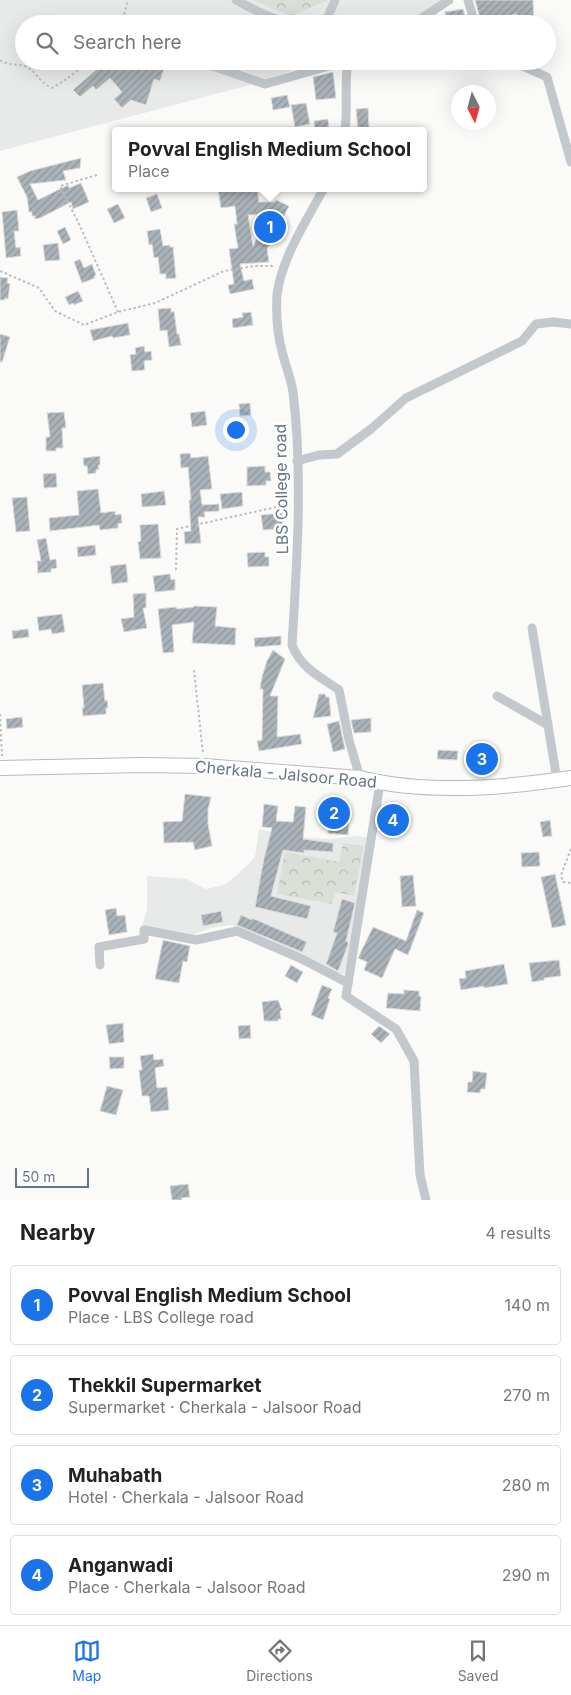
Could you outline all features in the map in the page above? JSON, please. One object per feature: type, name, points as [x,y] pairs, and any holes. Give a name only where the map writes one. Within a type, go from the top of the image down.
[{"type":"main road","name":"Cherkala - Jalsoor Road","points":[[2,768],[142,765],[204,766],[360,778],[380,783],[445,787],[497,787],[564,779]]},
{"type":"street","points":[[236,0],[262,15]]},
{"type":"street","points":[[329,15],[335,0]]},
{"type":"street","points":[[426,15],[449,0]]},
{"type":"street","points":[[468,0],[472,15]]},
{"type":"street","points":[[224,70],[265,84],[316,70]]},
{"type":"street","points":[[345,127],[346,70]]},
{"type":"street","points":[[532,70],[547,77],[571,162]]},
{"type":"street","name":"LBS College road","points":[[322,192],[284,266],[277,294],[277,328],[281,350],[293,390],[297,461],[297,548],[292,645],[302,664],[339,690],[349,740],[360,778]]},
{"type":"street","points":[[297,461],[319,455],[337,454],[371,429],[406,398],[522,341],[536,324],[552,322],[571,324]]},
{"type":"street","points":[[532,628],[548,726],[564,779]]},
{"type":"street","points":[[496,696],[548,726]]},
{"type":"street","points":[[380,783],[346,996],[396,1030],[414,1061],[420,1175],[426,1200]]},
{"type":"street","points":[[100,965],[99,946],[144,939],[144,930],[196,940],[237,932],[300,958],[348,984]]},
{"type":"path","points":[[124,15],[128,0]]},
{"type":"path","points":[[0,60],[8,65],[15,66]]},
{"type":"path","points":[[30,70],[44,84],[52,88],[77,70]]},
{"type":"path","points":[[97,174],[60,186],[118,312]]},
{"type":"path","points":[[0,271],[39,288],[55,311],[84,325],[118,312],[155,303],[224,271],[254,266],[284,266]]},
{"type":"path","points":[[176,570],[177,529],[297,502]]},
{"type":"path","points":[[194,670],[204,766]]},
{"type":"path","points":[[0,714],[2,768]]},
{"type":"path","points":[[571,849],[561,875],[563,882],[571,883]]},
{"type":"shaded area","points":[[0,0],[443,0],[420,15],[15,15],[15,70],[294,70],[246,86],[0,151]]},
{"type":"shaded area","points":[[259,829],[293,837],[329,839],[357,836],[370,838],[353,938],[344,974],[331,972],[303,954],[231,925],[211,928],[192,935],[142,926],[147,910],[147,876],[187,879],[206,889],[224,885],[255,857]]},
{"type":"green space","points":[[252,0],[328,0],[293,15],[289,15]]},
{"type":"green space","points":[[343,843],[364,846],[354,896],[335,892],[332,904],[277,894],[285,852],[339,862]]},
{"type":"building","points":[[475,0],[533,0],[534,15],[479,15]]},
{"type":"building","points":[[463,9],[465,15],[445,15],[445,12]]},
{"type":"building","points":[[96,70],[164,70],[160,81],[154,79],[146,105],[131,100],[122,108],[114,99],[122,92],[110,78],[96,90],[93,86],[80,97],[73,90]]},
{"type":"building","points":[[333,72],[336,98],[316,100],[313,77]]},
{"type":"building","points":[[287,95],[290,107],[273,110],[271,98]]},
{"type":"building","points":[[306,103],[310,124],[295,127],[291,105]]},
{"type":"building","points":[[368,108],[369,127],[358,127],[356,109]]},
{"type":"building","points":[[328,119],[329,127],[315,127],[314,121]]},
{"type":"building","points":[[81,158],[80,168],[63,171],[66,180],[30,184],[38,200],[68,185],[69,188],[81,183],[89,202],[73,209],[71,202],[35,219],[35,216],[32,216],[32,212],[29,212],[27,197],[17,177],[30,171]]},
{"type":"building","points":[[219,192],[258,192],[259,202],[275,202],[276,200],[289,206],[267,249],[269,262],[240,264],[244,281],[252,279],[254,289],[230,294],[228,285],[234,284],[229,249],[238,248],[234,224],[237,224],[235,206],[221,208]],"holes":[[[268,214],[253,246],[248,215]]]},
{"type":"building","points":[[157,194],[162,208],[151,212],[146,198]]},
{"type":"building","points":[[118,204],[125,218],[114,223],[107,209]]},
{"type":"building","points":[[17,210],[19,231],[14,231],[16,248],[20,247],[21,256],[6,258],[2,212]]},
{"type":"building","points":[[65,227],[71,240],[63,244],[57,231]]},
{"type":"building","points":[[160,229],[163,246],[170,245],[170,247],[173,247],[176,278],[166,279],[166,274],[160,274],[158,257],[154,258],[152,244],[149,245],[147,231]]},
{"type":"building","points":[[58,243],[60,260],[45,261],[43,245]]},
{"type":"building","points":[[80,259],[84,268],[92,264],[96,275],[94,276],[95,278],[82,283],[74,262]]},
{"type":"building","points":[[0,277],[8,278],[7,283],[10,284],[8,299],[5,298],[5,300],[0,300]]},
{"type":"building","points":[[78,291],[83,301],[69,305],[65,297]]},
{"type":"building","points":[[171,308],[171,312],[174,311],[177,334],[179,334],[181,345],[169,347],[167,330],[160,331],[158,309]]},
{"type":"building","points":[[251,312],[253,325],[233,328],[232,319],[243,317],[242,313]]},
{"type":"building","points":[[128,323],[130,335],[113,338],[112,336],[93,341],[90,330]]},
{"type":"building","points":[[0,334],[10,337],[2,362],[0,362]]},
{"type":"building","points":[[144,346],[145,352],[151,351],[152,360],[144,361],[145,370],[132,371],[130,355],[136,354],[135,348]]},
{"type":"building","points":[[250,403],[251,415],[240,416],[239,404]]},
{"type":"building","points":[[205,411],[207,425],[192,427],[190,413]]},
{"type":"building","points":[[64,412],[66,428],[62,428],[63,448],[56,448],[56,451],[46,451],[46,437],[50,437],[47,413]]},
{"type":"building","points":[[190,453],[191,458],[208,456],[212,489],[200,490],[202,505],[219,504],[219,511],[204,512],[205,517],[198,517],[201,543],[185,544],[184,532],[191,531],[189,500],[191,500],[188,467],[181,468],[180,454]]},
{"type":"building","points":[[100,456],[99,469],[96,470],[96,473],[88,474],[83,458]]},
{"type":"building","points":[[265,466],[265,472],[270,472],[271,481],[266,481],[266,485],[247,486],[247,467]]},
{"type":"building","points":[[56,473],[57,487],[44,488],[43,474]]},
{"type":"building","points":[[98,489],[101,513],[115,511],[115,515],[121,514],[122,523],[118,524],[118,528],[100,530],[99,525],[50,531],[49,518],[79,515],[77,491]]},
{"type":"building","points":[[164,491],[166,505],[142,507],[141,494]]},
{"type":"building","points":[[242,492],[243,506],[222,509],[220,494]]},
{"type":"building","points":[[27,497],[30,531],[16,532],[12,498]]},
{"type":"building","points":[[282,513],[283,524],[278,525],[278,529],[263,530],[261,515]]},
{"type":"building","points":[[158,524],[161,558],[140,559],[138,542],[141,541],[140,525]]},
{"type":"building","points":[[46,538],[50,560],[56,559],[57,568],[51,569],[51,572],[38,573],[37,561],[41,561],[37,540]]},
{"type":"building","points":[[95,545],[96,555],[78,557],[77,547]]},
{"type":"building","points":[[265,552],[265,557],[269,557],[269,566],[248,567],[247,553]]},
{"type":"building","points":[[126,564],[128,582],[112,584],[110,566]]},
{"type":"building","points":[[170,574],[171,580],[175,579],[175,590],[155,592],[153,576]]},
{"type":"building","points":[[146,593],[146,608],[143,608],[147,628],[124,632],[121,619],[134,617],[133,594]]},
{"type":"building","points":[[195,606],[217,607],[215,626],[236,628],[235,645],[192,643],[194,622],[172,625],[174,652],[163,653],[158,609],[176,607],[177,609]]},
{"type":"building","points":[[62,614],[65,632],[52,634],[51,629],[39,631],[37,617]]},
{"type":"building","points":[[28,629],[29,637],[13,639],[12,631]]},
{"type":"building","points":[[281,636],[281,645],[255,647],[254,638]]},
{"type":"building","points":[[273,650],[285,659],[270,696],[278,696],[277,737],[300,734],[302,744],[259,751],[257,741],[262,740],[263,689],[260,689],[267,661]]},
{"type":"building","points":[[103,683],[105,701],[107,700],[108,708],[106,708],[106,714],[83,716],[82,685]]},
{"type":"building","points":[[319,694],[325,694],[326,697],[329,697],[331,716],[313,718]]},
{"type":"building","points":[[22,717],[23,727],[7,729],[6,719]]},
{"type":"building","points":[[371,718],[371,732],[354,733],[351,720]]},
{"type":"building","points":[[339,721],[345,749],[333,752],[327,724]]},
{"type":"building","points":[[438,750],[458,751],[457,760],[437,759]]},
{"type":"building","points":[[185,794],[211,797],[208,810],[208,824],[212,846],[195,850],[193,842],[164,843],[163,822],[182,821]]},
{"type":"building","points":[[264,804],[278,806],[276,821],[293,822],[295,806],[306,807],[303,839],[333,843],[333,852],[304,850],[304,853],[283,850],[271,896],[311,906],[307,919],[255,907],[264,858],[272,828],[262,827]]},
{"type":"building","points":[[329,809],[350,810],[348,835],[328,833]]},
{"type":"building","points":[[385,810],[400,811],[400,829],[385,829]]},
{"type":"building","points":[[550,820],[552,836],[543,837],[540,822]]},
{"type":"building","points":[[539,852],[540,866],[522,867],[521,853]]},
{"type":"building","points":[[555,874],[566,925],[552,928],[541,877]]},
{"type":"building","points":[[413,875],[416,906],[402,907],[400,876]]},
{"type":"building","points":[[342,899],[355,903],[346,941],[348,945],[338,971],[326,964],[337,933],[333,932]]},
{"type":"building","points":[[116,908],[117,916],[125,915],[127,932],[109,935],[105,910]]},
{"type":"building","points":[[417,910],[424,913],[408,955],[395,949],[382,978],[364,970],[367,962],[358,958],[373,927],[406,941]]},
{"type":"building","points":[[221,911],[223,922],[203,926],[201,915]]},
{"type":"building","points":[[241,915],[307,942],[302,952],[237,925]]},
{"type":"building","points":[[163,940],[190,946],[187,962],[183,961],[179,983],[155,979]]},
{"type":"building","points":[[559,960],[561,976],[532,982],[529,963]]},
{"type":"building","points":[[504,964],[508,984],[461,990],[459,979],[466,978],[465,971]]},
{"type":"building","points":[[291,965],[303,972],[297,983],[285,976]]},
{"type":"building","points":[[322,985],[332,989],[323,1020],[311,1015]]},
{"type":"building","points":[[404,990],[419,991],[419,996],[421,997],[420,1011],[386,1008],[388,993],[404,994]]},
{"type":"building","points":[[278,1000],[282,1010],[280,1011],[281,1019],[278,1019],[278,1021],[264,1021],[262,1002]]},
{"type":"building","points":[[123,1023],[124,1042],[109,1044],[106,1025]]},
{"type":"building","points":[[250,1025],[251,1038],[239,1039],[238,1026]]},
{"type":"building","points":[[379,1026],[390,1034],[381,1043],[371,1034]]},
{"type":"building","points":[[153,1054],[154,1060],[163,1059],[164,1066],[155,1068],[157,1088],[167,1087],[169,1110],[151,1112],[149,1096],[142,1096],[139,1070],[142,1070],[140,1056]]},
{"type":"building","points":[[109,1057],[124,1057],[124,1068],[110,1069]]},
{"type":"building","points":[[473,1071],[487,1073],[485,1089],[481,1089],[480,1093],[467,1092],[468,1082],[472,1082]]},
{"type":"building","points":[[107,1086],[123,1090],[116,1115],[100,1111]]},
{"type":"building","points":[[188,1184],[190,1197],[181,1198],[182,1200],[172,1200],[170,1186]]},
{"type":"place","name":"Povval English Medium School","points":[[270,227]]},
{"type":"place","name":"Muhabath","points":[[482,759]]},
{"type":"place","name":"Thekkil Supermarket","points":[[334,813]]},
{"type":"place","name":"Anganwadi","points":[[393,820]]}]
